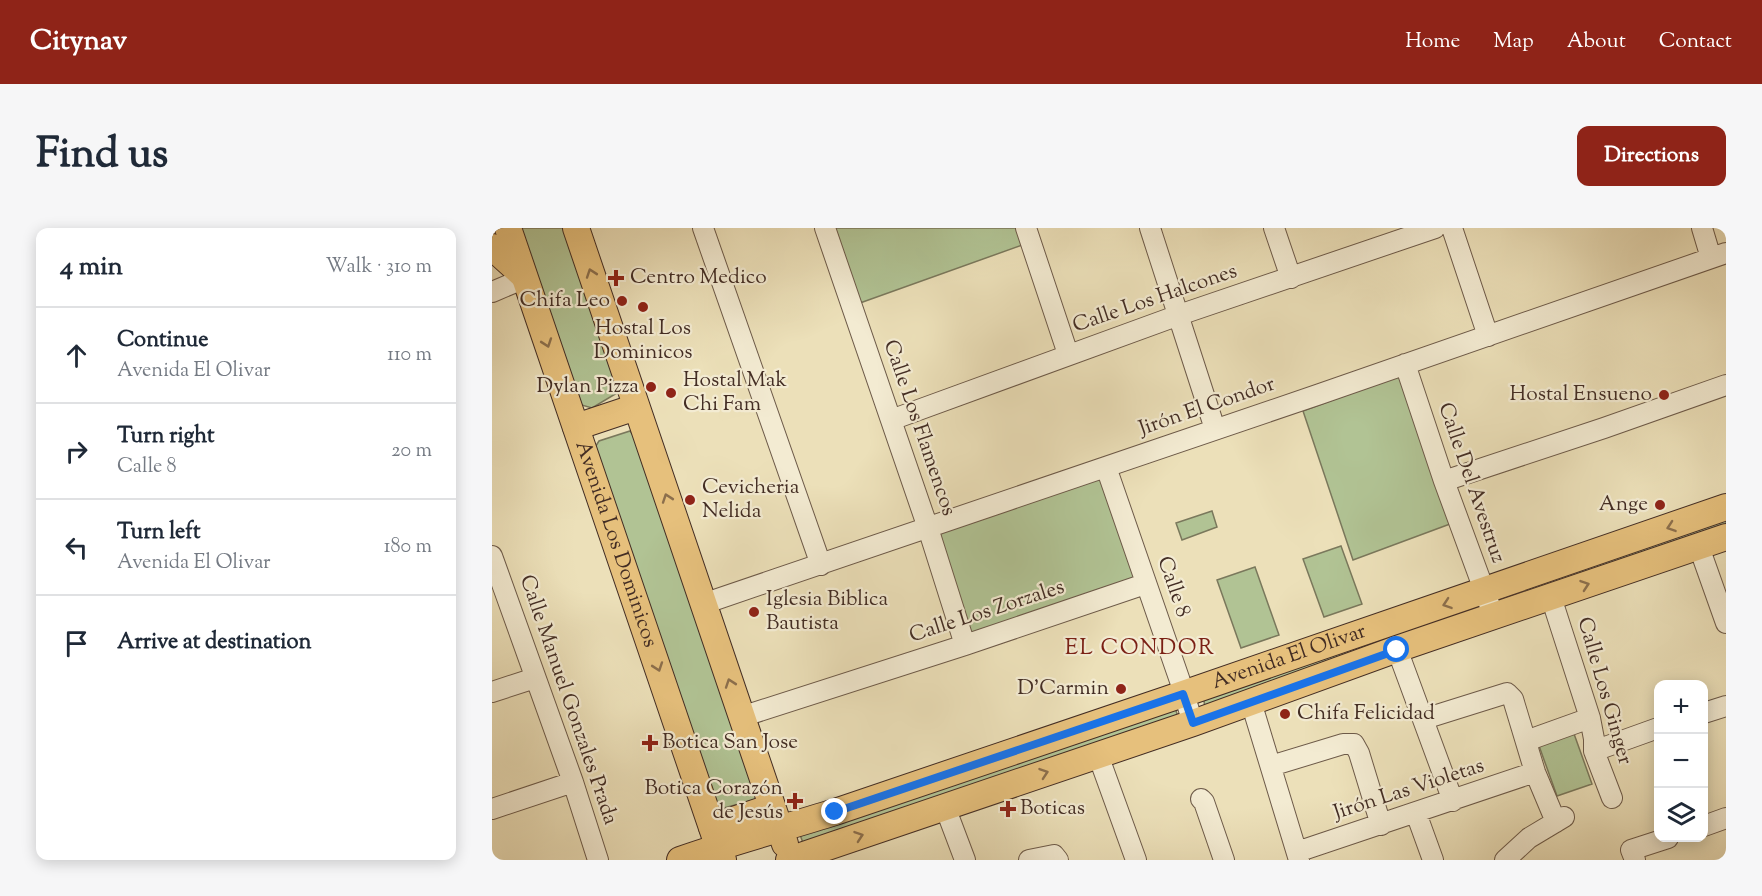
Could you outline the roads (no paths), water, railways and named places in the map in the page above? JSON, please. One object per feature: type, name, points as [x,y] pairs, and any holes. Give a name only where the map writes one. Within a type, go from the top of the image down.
[{"type":"main road","name":"Avenida Los Dominicos","points":[[508,228],[718,844]]},
{"type":"main road","points":[[576,228],[790,860]]},
{"type":"main road","points":[[492,247],[525,277]]},
{"type":"main road","points":[[576,427],[636,407]]},
{"type":"main road","name":"Avenida El Olivar","points":[[718,844],[776,819],[1183,694],[1726,507]]},
{"type":"main road","name":"Avenida El Olivar","points":[[790,860],[1193,723],[1726,537]]},
{"type":"main road","points":[[680,860],[718,844]]},
{"type":"street","points":[[703,228],[821,565]]},
{"type":"street","name":"Calle Los Flamencos","points":[[825,228],[928,528],[965,645]]},
{"type":"street","points":[[1026,228],[1068,354]]},
{"type":"street","points":[[1150,228],[1215,429]]},
{"type":"street","points":[[1274,228],[1291,278]]},
{"type":"street","name":"Calle Los Halcones","points":[[891,420],[1068,354],[1291,278],[1396,234],[1435,228]]},
{"type":"street","points":[[1452,228],[1488,336]]},
{"type":"street","points":[[1702,228],[1718,255]]},
{"type":"street","name":"Jirón El Condor","points":[[703,604],[1488,336],[1718,255]]},
{"type":"street","points":[[492,292],[525,277]]},
{"type":"street","name":"Calle Del Avestruz","points":[[1405,364],[1444,481],[1494,617]]},
{"type":"street","points":[[1444,481],[1726,385]]},
{"type":"street","name":"Calle 8","points":[[1106,467],[1193,723]]},
{"type":"street","points":[[1699,547],[1726,623]]},
{"type":"street","name":"Calle Manuel Gonzales Prada","points":[[492,556],[573,782],[598,860]]},
{"type":"street","name":"Calle Los Zorzales","points":[[741,717],[1146,584]]},
{"type":"street","name":"Calle Los Ginger","points":[[1551,597],[1590,718],[1594,751],[1612,798]]},
{"type":"street","points":[[1397,650],[1453,801]]},
{"type":"street","points":[[492,692],[536,678]]},
{"type":"street","points":[[1424,719],[1507,693],[1513,699],[1535,772],[1560,819],[1529,838],[1505,860]]},
{"type":"street","points":[[1251,702],[1298,856]]},
{"type":"street","points":[[1708,712],[1726,706]]},
{"type":"street","points":[[1526,741],[1590,718]]},
{"type":"street","points":[[1594,751],[1654,731]]},
{"type":"street","points":[[1271,766],[1343,744],[1353,744],[1359,753],[1381,825]]},
{"type":"street","points":[[1098,755],[1136,860]]},
{"type":"street","name":"Jirón Las Violetas","points":[[1298,856],[1535,772]]},
{"type":"street","points":[[492,809],[573,782]]},
{"type":"street","points":[[1201,799],[1224,860]]},
{"type":"street","points":[[945,807],[965,860]]},
{"type":"street","points":[[1416,813],[1433,860]]},
{"type":"street","points":[[1708,825],[1726,818]]},
{"type":"street","points":[[1633,855],[1658,842]]},
{"type":"street","points":[[1029,860],[1053,857]]},
{"type":"place","name":"Centro Medico","points":[[616,278]]},
{"type":"place","name":"Chifa Leo","points":[[622,301]]},
{"type":"place","name":"Hostal Los Dominicos","points":[[643,307]]},
{"type":"place","name":"Dylan Pizza","points":[[651,387]]},
{"type":"place","name":"Hostal Mak Chi Fam","points":[[671,393]]},
{"type":"place","name":"Hostal Ensueno","points":[[1664,395]]},
{"type":"place","name":"Cevicheria Nelida","points":[[690,500]]},
{"type":"place","name":"Ange","points":[[1660,505]]},
{"type":"place","name":"Iglesia Biblica Bautista","points":[[754,612]]},
{"type":"place","name":"D'Carmin","points":[[1121,689]]},
{"type":"place","name":"Chifa Felicidad","points":[[1285,714]]},
{"type":"place","name":"Botica San Jose","points":[[650,743]]},
{"type":"place","name":"Botica Corazón de Jesús","points":[[795,801]]},
{"type":"place","name":"Boticas","points":[[1008,809]]},
{"type":"district","name":"EL CONDOR","points":[[1140,649]]}]
